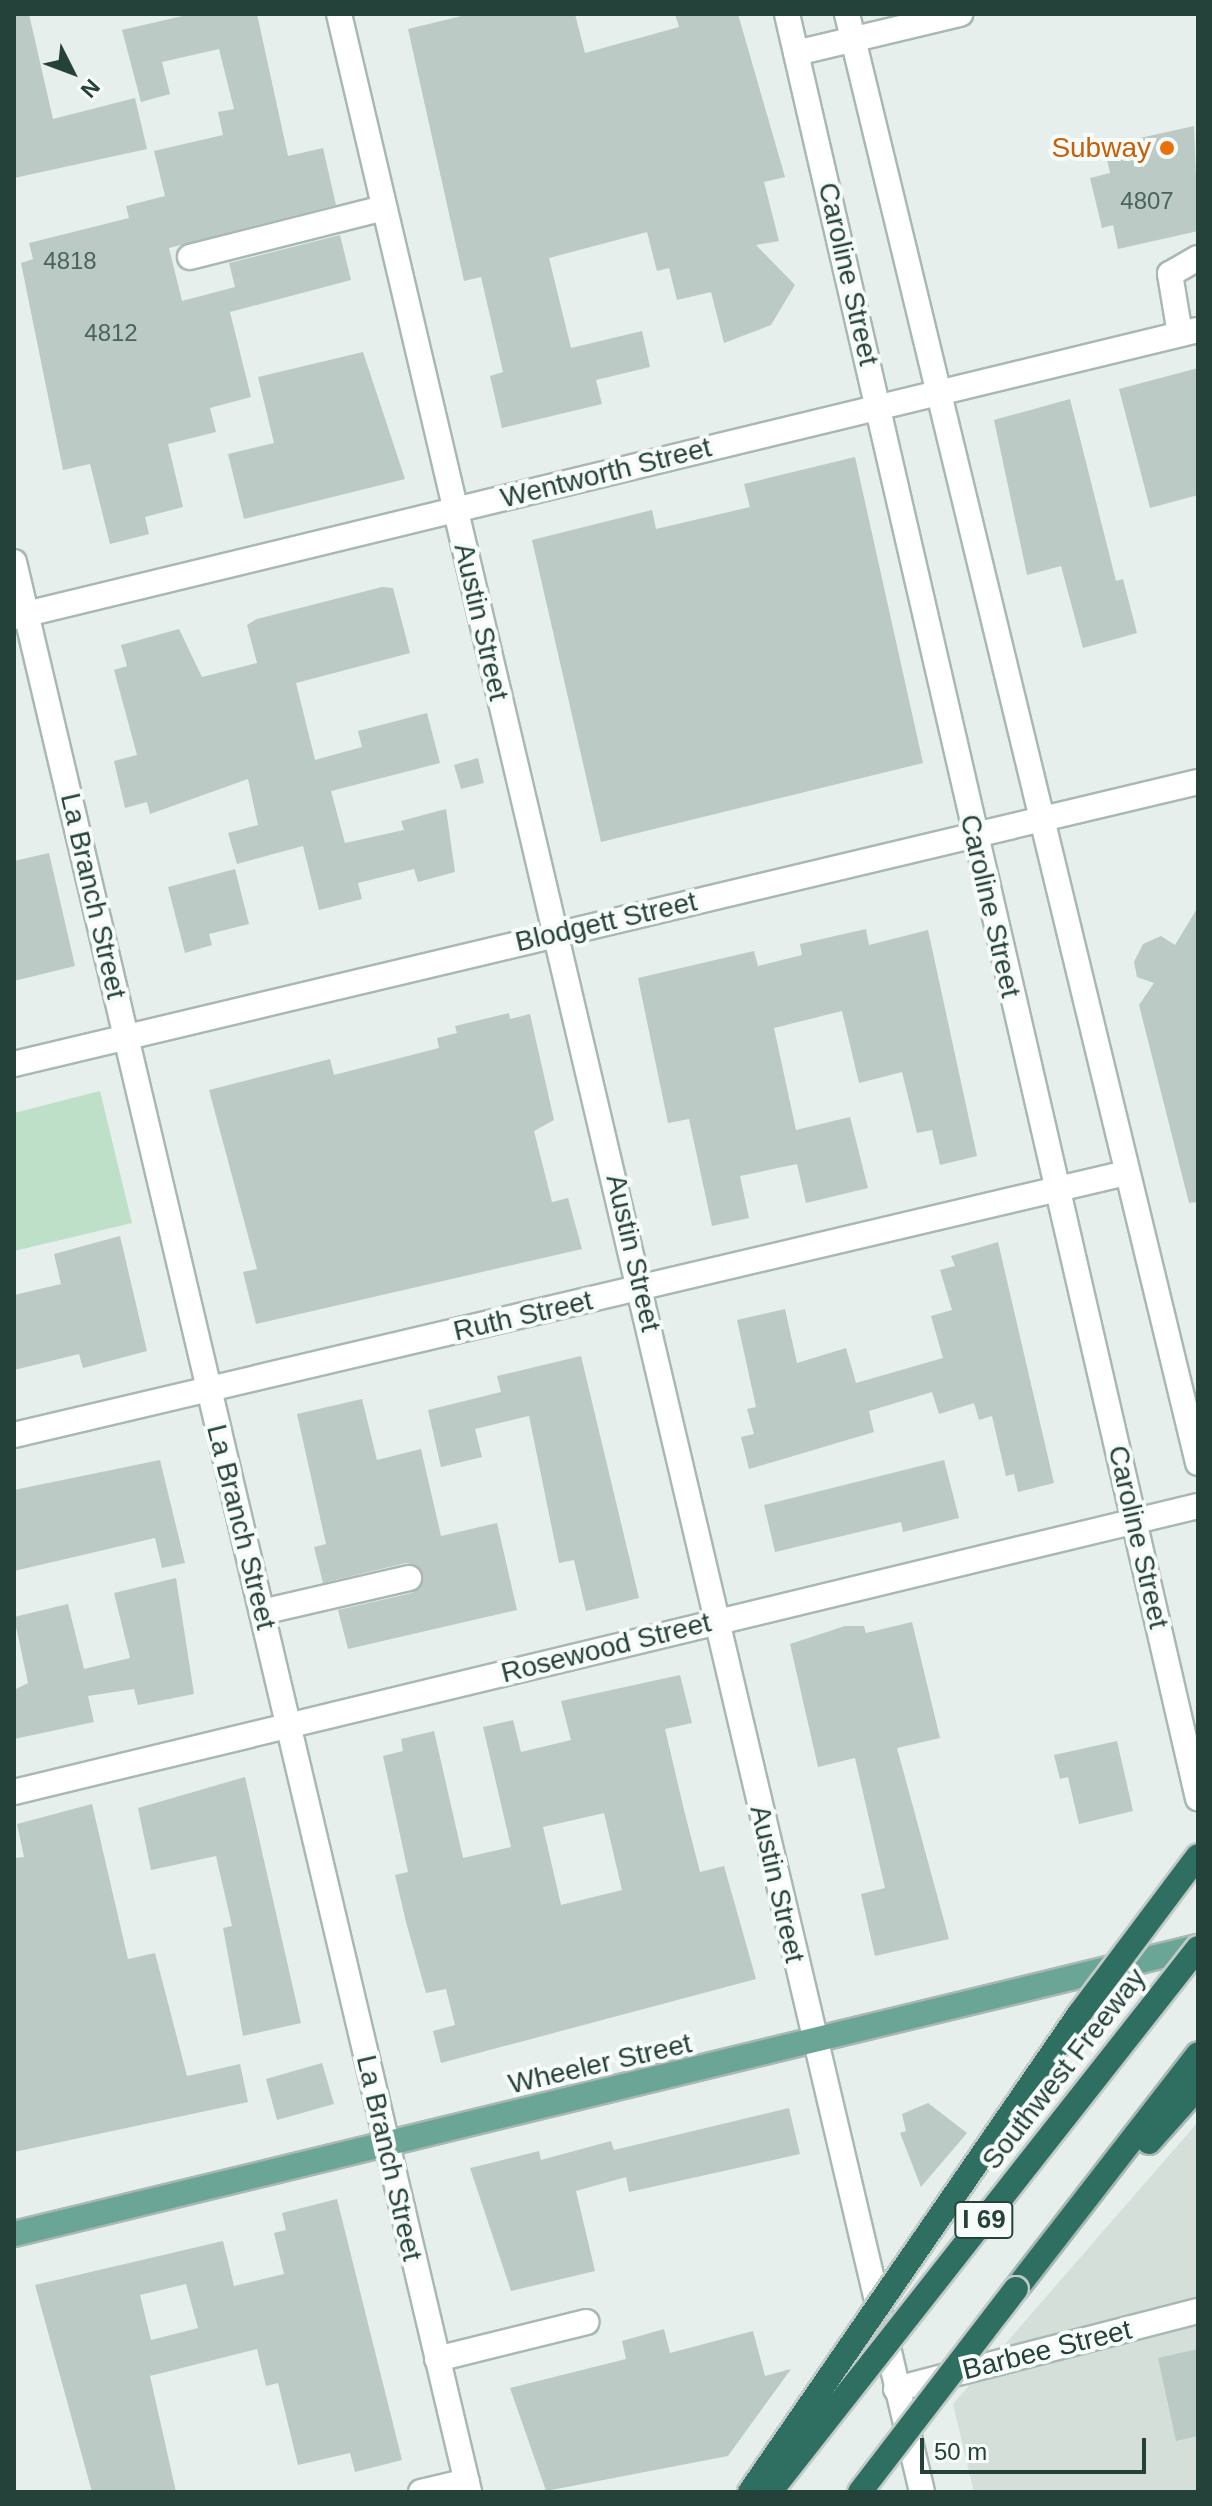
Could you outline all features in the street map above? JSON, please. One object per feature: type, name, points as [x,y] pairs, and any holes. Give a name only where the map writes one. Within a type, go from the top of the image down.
[{"type":"highway","points":[[750,2492],[1080,2013],[1198,1856]]},
{"type":"highway","name":"Southwest Freeway","points":[[770,2492],[1198,1947]]},
{"type":"highway","name":"I 69","points":[[860,2492],[1198,2054]]},
{"type":"highway","points":[[1016,2289],[1198,2087]]},
{"type":"main road","name":"Wheeler Street","points":[[14,2234],[815,2044],[1198,1947]]},
{"type":"street","name":"Austin Street","points":[[339,14],[554,934],[642,1288],[715,1621],[922,2492]]},
{"type":"street","name":"Caroline Street","points":[[787,14],[878,405],[973,837],[1198,1798]]},
{"type":"street","name":"Caroline Street","points":[[847,14],[933,391],[1198,1463]]},
{"type":"street","points":[[796,53],[960,14]]},
{"type":"street","points":[[190,257],[384,208]]},
{"type":"street","points":[[1189,332],[1170,274],[1198,258]]},
{"type":"street","name":"Wentworth Street","points":[[20,615],[455,511],[933,391],[1189,332]]},
{"type":"street","name":"La Branch Street","points":[[14,562],[20,615],[127,1038],[207,1391],[290,1725],[385,2146],[468,2486]]},
{"type":"street","name":"Blodgett Street","points":[[14,1064],[1198,782]]},
{"type":"street","name":"Ruth Street","points":[[14,1435],[1126,1173]]},
{"type":"street","name":"Rosewood Street","points":[[14,1792],[1198,1506]]},
{"type":"street","points":[[262,1612],[409,1578]]},
{"type":"street","name":"Barbee Street","points":[[896,2389],[1198,2311]]},
{"type":"street","points":[[437,2359],[586,2322]]},
{"type":"street","points":[[421,2492],[468,2486]]},
{"type":"shaded area","points":[[1198,2122],[1198,2492],[974,2492],[953,2404]]},
{"type":"green space","points":[[100,1091],[132,1223],[14,1251],[14,1113]]},
{"type":"building","points":[[14,14],[29,14],[53,119],[135,98],[147,149],[14,178]]},
{"type":"building","points":[[191,14],[257,14],[288,156],[323,148],[336,205],[169,248],[182,301],[235,287],[229,263],[340,235],[351,280],[230,312],[251,397],[210,408],[216,432],[168,444],[183,507],[145,517],[149,534],[110,544],[90,464],[63,470],[21,263],[33,259],[29,243],[129,218],[126,206],[165,196],[154,151],[223,135],[218,112],[234,109],[219,49],[162,62],[170,94],[141,102],[122,30]]},
{"type":"building","points":[[470,14],[575,14],[585,53],[679,27],[675,14],[738,14],[785,177],[764,182],[779,241],[756,245],[795,285],[771,325],[724,343],[711,292],[677,300],[669,268],[657,271],[647,232],[549,258],[571,348],[642,331],[650,367],[596,380],[602,404],[502,428],[490,376],[503,372],[481,277],[464,281],[408,29]]},
{"type":"building","points":[[1194,126],[1198,231],[1118,249],[1113,225],[1102,228],[1090,178],[1110,173],[1104,146]]},
{"type":"building","points":[[363,352],[405,479],[244,519],[228,454],[274,443],[258,377]]},
{"type":"building","points":[[1198,368],[1198,495],[1150,508],[1119,389]]},
{"type":"building","points":[[1070,399],[1116,581],[1123,579],[1137,633],[1083,648],[1061,566],[1027,575],[994,420]]},
{"type":"building","points":[[855,457],[923,763],[601,842],[532,540],[652,510],[656,529],[750,507],[744,484]]},
{"type":"building","points":[[382,587],[393,588],[410,653],[296,683],[315,760],[362,747],[358,731],[427,713],[440,763],[331,791],[345,843],[404,830],[401,821],[446,809],[455,872],[418,882],[414,869],[358,883],[362,899],[319,910],[303,846],[237,864],[228,833],[258,825],[248,779],[150,814],[147,802],[125,808],[114,761],[137,755],[114,670],[127,666],[121,645],[179,629],[202,677],[257,663],[247,625],[257,619]]},
{"type":"building","points":[[478,758],[484,783],[461,789],[454,765]]},
{"type":"building","points":[[49,853],[75,966],[14,981],[14,861]]},
{"type":"building","points":[[235,869],[249,924],[209,934],[212,945],[185,953],[168,887]]},
{"type":"building","points":[[1198,907],[1198,1202],[1189,1203],[1139,1005],[1154,983],[1137,977],[1134,962],[1143,944],[1161,936],[1175,945]]},
{"type":"building","points":[[866,929],[869,945],[928,930],[977,1156],[940,1165],[932,1130],[917,1133],[902,1072],[859,1083],[842,1011],[774,1028],[796,1130],[850,1117],[868,1188],[806,1203],[797,1164],[740,1176],[749,1218],[712,1226],[689,1119],[668,1123],[638,978],[754,951],[758,966],[802,955],[800,944]]},
{"type":"building","points":[[509,1013],[510,1019],[530,1014],[554,1120],[534,1131],[552,1202],[568,1198],[582,1249],[256,1324],[243,1272],[257,1269],[209,1090],[330,1059],[334,1075],[439,1048],[437,1038],[457,1033],[455,1026]]},
{"type":"building","points":[[120,1236],[147,1351],[83,1368],[79,1354],[14,1370],[14,1295],[61,1284],[54,1254]]},
{"type":"building","points":[[998,1242],[1054,1483],[1018,1492],[1014,1474],[1006,1476],[992,1416],[979,1420],[974,1403],[939,1414],[932,1392],[869,1411],[874,1432],[749,1469],[741,1437],[754,1434],[747,1409],[756,1407],[737,1320],[785,1309],[797,1363],[846,1348],[856,1383],[943,1358],[931,1316],[952,1310],[940,1270],[955,1266],[951,1256]]},
{"type":"building","points":[[581,1356],[639,1598],[586,1611],[574,1560],[559,1563],[529,1416],[475,1429],[482,1457],[441,1467],[428,1410],[501,1392],[497,1376]]},
{"type":"building","points":[[362,1399],[377,1460],[421,1449],[441,1536],[497,1523],[517,1610],[348,1649],[338,1610],[412,1593],[423,1582],[419,1567],[406,1563],[323,1583],[314,1547],[326,1544],[297,1414]]},
{"type":"building","points":[[160,1460],[185,1563],[162,1568],[155,1538],[14,1571],[14,1490]]},
{"type":"building","points":[[944,1460],[959,1518],[903,1532],[901,1522],[775,1552],[764,1505]]},
{"type":"building","points":[[176,1578],[194,1694],[138,1705],[134,1689],[88,1696],[94,1722],[14,1739],[14,1690],[28,1683],[14,1617],[68,1604],[84,1669],[130,1658],[114,1593]]},
{"type":"building","points":[[912,1622],[940,1738],[897,1748],[949,1939],[875,1956],[861,1894],[885,1888],[855,1758],[818,1767],[790,1644],[845,1626],[864,1626],[866,1633]]},
{"type":"building","points":[[680,1675],[692,1723],[665,1729],[684,1810],[700,1872],[724,1866],[756,1979],[441,2063],[433,2031],[455,2025],[446,1989],[426,1993],[406,1922],[395,1875],[408,1872],[383,1756],[403,1751],[401,1739],[434,1731],[463,1858],[511,1847],[483,1727],[513,1720],[521,1752],[571,1740],[561,1701]],"holes":[[[604,1813],[622,1890],[561,1905],[543,1827]]]},
{"type":"building","points":[[1117,1741],[1133,1811],[1079,1824],[1068,1777],[1060,1779],[1054,1755]]},
{"type":"building","points":[[245,1777],[301,2023],[243,2036],[223,1928],[232,1926],[216,1856],[151,1870],[138,1808]]},
{"type":"building","points":[[92,1804],[128,1959],[155,1953],[187,2076],[240,2064],[248,2102],[14,2152],[14,1858],[24,1857],[17,1824]]},
{"type":"building","points":[[322,2063],[334,2104],[277,2120],[266,2079]]},
{"type":"building","points":[[928,2103],[967,2133],[921,2187],[900,2133],[906,2131],[902,2114]]},
{"type":"building","points":[[789,2108],[800,2154],[629,2192],[626,2177],[576,2191],[595,2271],[511,2291],[470,2168],[539,2151],[541,2160],[611,2141],[614,2150]]},
{"type":"building","points":[[337,2199],[402,2460],[355,2472],[350,2453],[298,2465],[278,2383],[266,2386],[257,2349],[150,2376],[176,2492],[92,2492],[35,2285],[223,2241],[234,2286],[284,2274],[274,2233],[286,2230],[282,2213]],"holes":[[[186,2284],[198,2328],[151,2340],[140,2295]]]},
{"type":"building","points":[[664,2329],[670,2353],[753,2331],[765,2376],[791,2369],[728,2456],[546,2491],[510,2388],[626,2359],[622,2341]]},
{"type":"building","points":[[1198,2349],[1198,2436],[1176,2441],[1158,2358]]},
{"type":"place","name":"Subway","points":[[1167,148]]}]
